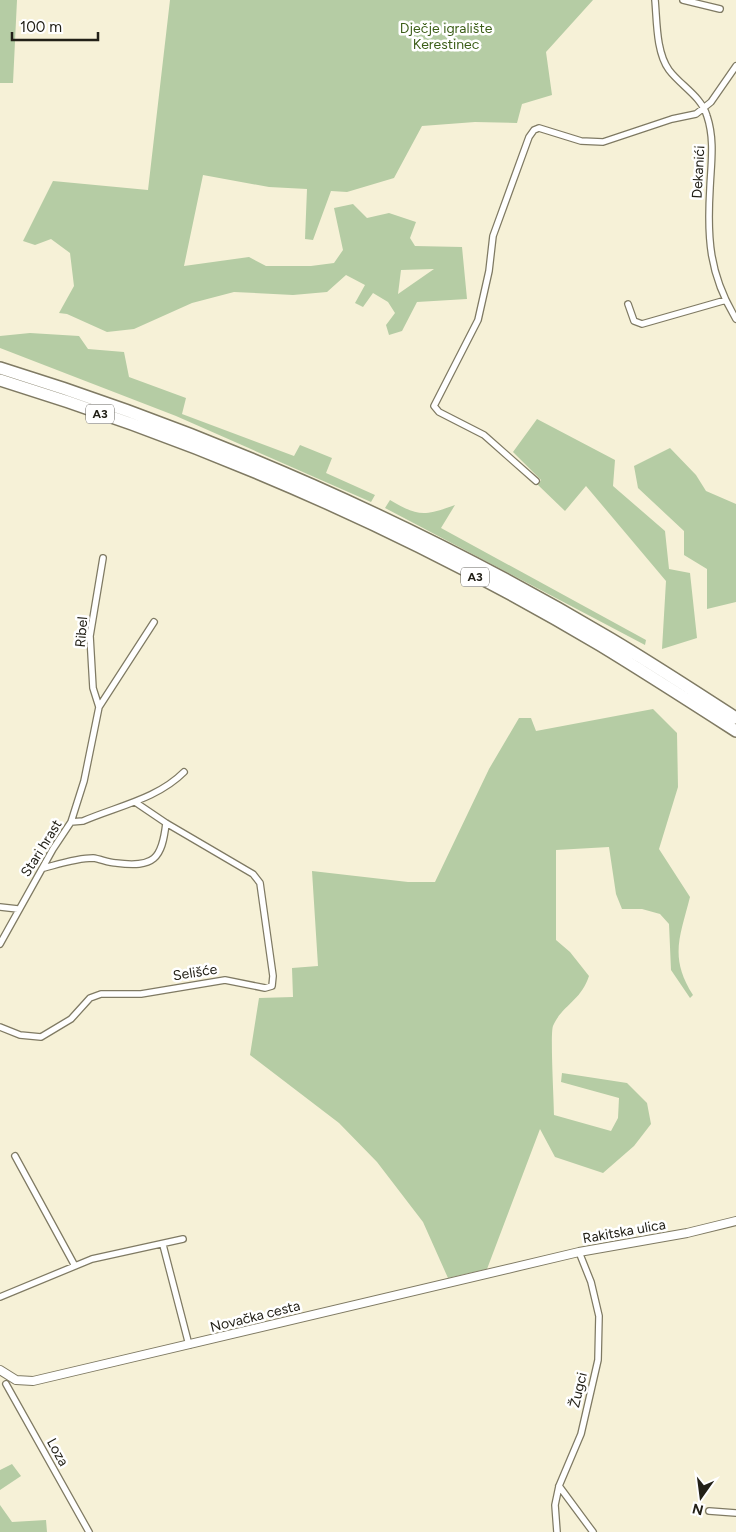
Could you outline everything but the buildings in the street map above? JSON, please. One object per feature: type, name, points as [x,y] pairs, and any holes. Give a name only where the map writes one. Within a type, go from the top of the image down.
[{"type":"highway","name":"A3","points":[[0,368],[72,392],[229,451],[376,516],[530,593],[611,639],[736,718]]},
{"type":"highway","name":"A3","points":[[0,380],[157,434],[259,475],[366,523],[454,566],[576,632],[736,731]]},
{"type":"street","name":"Dekanići","points":[[655,0],[661,49],[668,68],[694,94],[704,109],[713,143],[708,234],[710,259],[726,300],[736,319]]},
{"type":"street","points":[[683,0],[720,9]]},
{"type":"street","points":[[536,480],[490,439],[439,412],[434,406],[478,320],[490,271],[493,236],[529,137],[534,130],[539,128],[581,141],[603,142],[672,119],[696,114],[704,109],[736,66]]},
{"type":"street","points":[[628,304],[634,321],[642,324],[726,300]]},
{"type":"street","name":"Ribel","points":[[99,707],[93,688],[90,636],[104,558]]},
{"type":"street","name":"Ribel","points":[[71,822],[84,782],[99,707],[154,622]]},
{"type":"street","name":"Stari hrast","points":[[0,944],[18,909],[71,822],[83,821],[135,802],[171,785],[184,772]]},
{"type":"street","points":[[44,868],[92,858],[115,864],[142,863],[155,858],[162,851],[166,823],[135,802]]},
{"type":"street","name":"Selišće","points":[[0,1027],[20,1035],[41,1037],[72,1018],[90,998],[101,994],[141,994],[225,980],[265,988],[272,986],[273,976],[260,883],[253,874],[166,823]]},
{"type":"street","points":[[0,908],[18,909]]},
{"type":"street","points":[[15,1156],[74,1266]]},
{"type":"street","name":"Rakitska ulica","points":[[517,1266],[579,1252],[687,1233],[736,1221]]},
{"type":"street","points":[[0,1296],[74,1266],[113,1254],[163,1245],[182,1239]]},
{"type":"street","points":[[163,1245],[189,1345]]},
{"type":"street","name":"Žugci","points":[[557,1532],[554,1505],[559,1486],[581,1434],[598,1360],[599,1316],[591,1282],[579,1252]]},
{"type":"street","name":"Novačka cesta","points":[[8,1381],[33,1381],[517,1266]]},
{"type":"street","points":[[0,1370],[8,1381],[0,1388]]},
{"type":"street","name":"Loza","points":[[8,1381],[89,1532]]},
{"type":"street","points":[[559,1486],[593,1532]]},
{"type":"street","points":[[709,1511],[736,1513]]},
{"type":"green space","points":[[0,0],[17,0],[13,83],[0,83]]},
{"type":"green space","name":"Dječje igralište Kerestinec","points":[[170,0],[593,0],[546,52],[552,95],[522,104],[517,123],[475,122],[422,126],[394,178],[347,192],[331,191],[313,240],[305,239],[307,189],[269,187],[203,175],[184,266],[249,257],[266,266],[311,266],[334,263],[343,250],[334,208],[353,204],[367,218],[389,213],[416,222],[410,238],[415,246],[462,247],[467,299],[417,302],[402,331],[389,335],[386,325],[395,313],[388,302],[373,293],[363,307],[355,303],[365,285],[346,275],[327,292],[293,295],[234,292],[192,303],[134,329],[107,332],[67,314],[59,313],[74,286],[70,253],[51,239],[35,245],[23,241],[53,181],[148,190]],"holes":[[[434,269],[398,294],[401,270]]]},
{"type":"green space","points":[[30,333],[79,336],[88,349],[124,352],[129,377],[186,398],[182,414],[294,456],[300,445],[332,458],[326,473],[375,495],[371,502],[176,416],[0,348],[0,336]]},
{"type":"green space","points":[[537,419],[615,460],[613,486],[665,531],[669,569],[690,573],[697,638],[662,649],[666,581],[586,486],[565,511],[538,485],[541,480],[513,452]]},
{"type":"green space","points":[[670,448],[696,475],[706,491],[736,504],[736,602],[707,609],[707,569],[684,555],[684,531],[638,488],[634,466]]},
{"type":"green space","points":[[390,500],[408,510],[422,513],[455,505],[441,528],[646,640],[645,645],[385,508]]},
{"type":"green space","points":[[653,709],[677,733],[678,787],[659,849],[690,897],[680,936],[679,958],[681,969],[693,995],[690,998],[671,970],[669,924],[660,914],[642,909],[622,909],[616,894],[609,847],[556,850],[556,940],[570,952],[589,976],[581,991],[557,1019],[552,1032],[554,1115],[611,1131],[618,1118],[619,1098],[561,1082],[562,1073],[627,1083],[647,1103],[651,1124],[634,1146],[603,1173],[555,1157],[540,1129],[487,1269],[448,1278],[423,1222],[377,1162],[339,1123],[250,1055],[259,998],[293,997],[292,968],[318,966],[312,871],[408,882],[435,882],[489,769],[519,718],[531,718],[536,731]]},
{"type":"green space","points":[[12,1464],[21,1476],[0,1490],[0,1470]]},
{"type":"green space","points":[[0,1505],[12,1522],[46,1520],[47,1532],[0,1532]]}]
